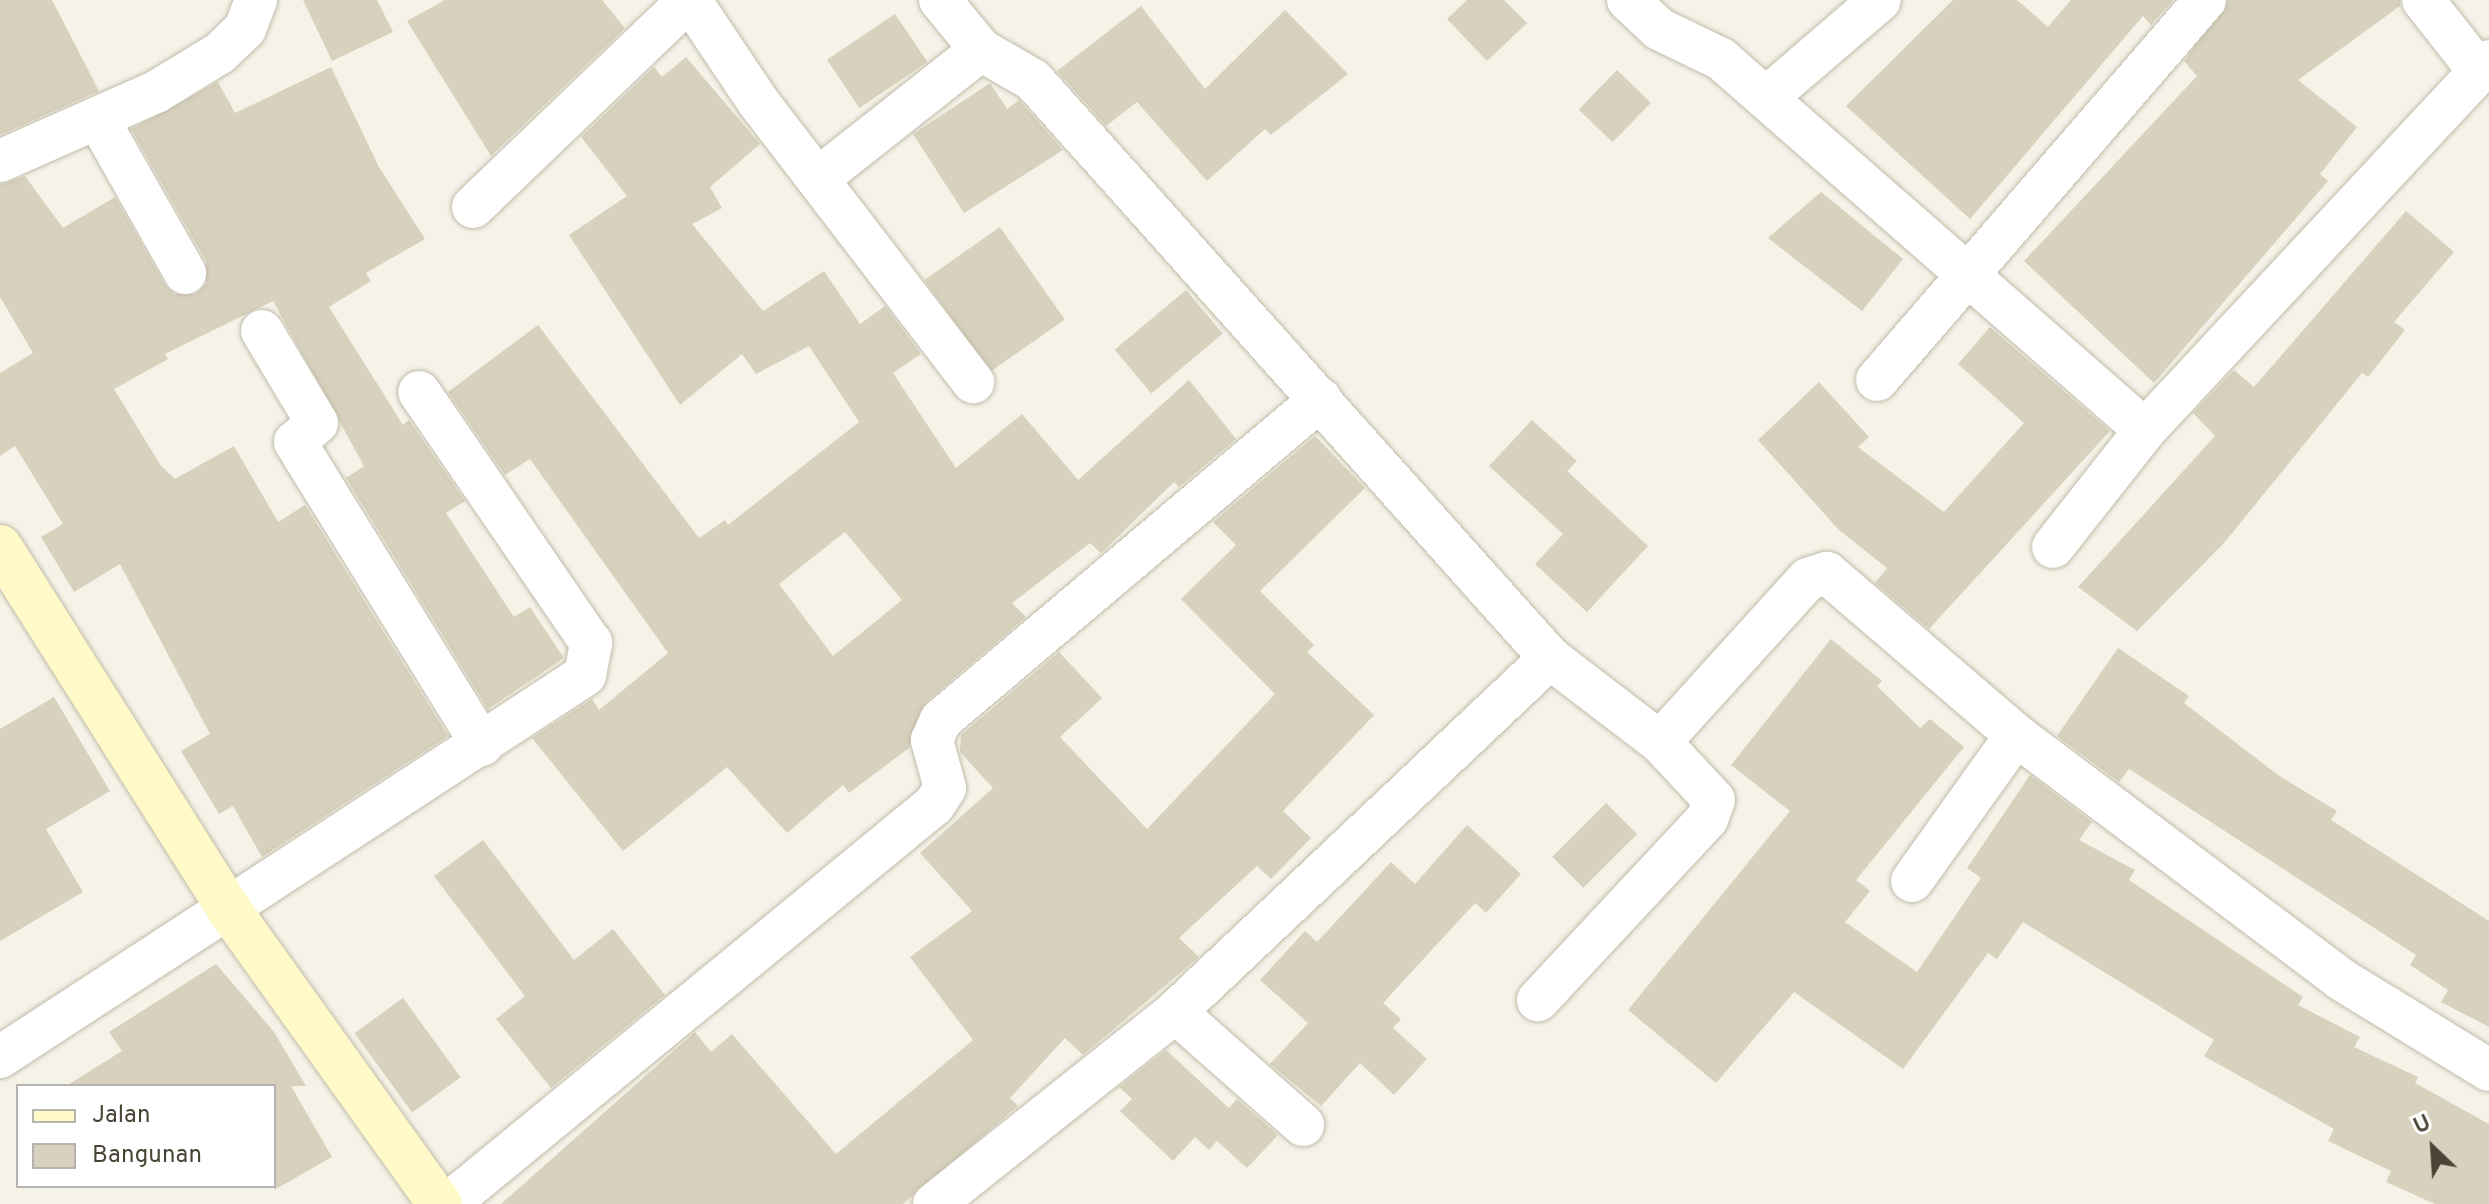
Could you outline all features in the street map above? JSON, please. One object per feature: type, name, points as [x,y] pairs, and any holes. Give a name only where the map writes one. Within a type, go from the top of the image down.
[{"type":"street","points":[[0,161],[98,119],[220,53],[245,29],[256,0]]},
{"type":"street","points":[[473,207],[690,0],[973,382]]},
{"type":"street","points":[[940,0],[981,50],[1033,80],[1550,658],[1660,742],[1711,795],[1714,809],[1538,1000]]},
{"type":"street","points":[[1628,0],[1659,29],[1721,59],[1968,271],[2145,430]]},
{"type":"street","points":[[1766,98],[1880,0]]},
{"type":"street","points":[[1877,380],[2205,0]]},
{"type":"street","points":[[2053,547],[2145,430],[2484,66],[2423,0]]},
{"type":"street","points":[[820,177],[981,50]]},
{"type":"street","points":[[98,119],[185,273]]},
{"type":"street","points":[[262,331],[317,423],[295,442],[482,745]]},
{"type":"street","points":[[0,1057],[230,911],[585,675],[591,643],[419,392]]},
{"type":"street","points":[[448,1204],[934,805],[945,788],[932,740],[941,720],[1321,399]]},
{"type":"street","points":[[0,547],[230,911],[440,1204]]},
{"type":"street","points":[[1660,742],[1816,573],[1827,573],[2016,735],[2342,980],[2489,1070]]},
{"type":"street","points":[[934,1204],[1175,1012],[1550,658]]},
{"type":"street","points":[[1912,881],[2016,735]]},
{"type":"street","points":[[1175,1012],[1303,1125]]},
{"type":"building","points":[[0,0],[52,0],[99,91],[0,135]]},
{"type":"building","points":[[303,0],[377,0],[393,32],[332,61]]},
{"type":"building","points":[[445,0],[602,0],[625,28],[491,156],[407,21]]},
{"type":"building","points":[[1467,0],[1504,0],[1527,23],[1487,61],[1447,19]]},
{"type":"building","points":[[1953,0],[2017,0],[2048,27],[2071,0],[2173,0],[2151,25],[2143,16],[1970,219],[1846,106]]},
{"type":"building","points":[[2228,0],[2400,0],[2400,6],[2298,80],[2357,127],[2320,174],[2328,181],[2154,383],[2024,261],[2197,76],[2184,61]]},
{"type":"building","points":[[1141,6],[1205,89],[1285,10],[1348,74],[1271,135],[1265,129],[1207,181],[1137,102],[1106,126],[1057,71]]},
{"type":"building","points":[[895,14],[927,62],[859,108],[827,60]]},
{"type":"building","points":[[686,57],[760,144],[710,187],[722,208],[692,224],[763,311],[824,271],[860,324],[885,306],[921,354],[893,373],[956,468],[1022,414],[1078,480],[1189,380],[1236,439],[1179,487],[1174,482],[1101,553],[1090,543],[1012,603],[1026,617],[926,702],[909,748],[849,793],[843,785],[787,833],[727,767],[623,851],[532,738],[592,699],[599,710],[668,653],[530,459],[505,475],[448,392],[538,325],[699,538],[725,520],[728,525],[859,422],[809,346],[756,374],[742,354],[680,405],[569,235],[627,196],[581,137],[654,67],[662,77]],"holes":[[[845,532],[902,600],[833,656],[779,584]]]},
{"type":"building","points":[[331,67],[379,167],[425,239],[366,273],[371,281],[329,307],[403,425],[409,420],[465,501],[446,513],[514,617],[530,607],[564,658],[488,709],[346,478],[364,466],[273,301],[165,354],[168,359],[114,389],[161,466],[175,479],[234,446],[278,522],[305,505],[448,736],[262,857],[233,806],[219,814],[181,751],[210,734],[120,564],[74,592],[41,537],[63,524],[15,446],[0,456],[0,373],[33,353],[0,297],[0,185],[25,176],[63,228],[115,197],[165,285],[174,294],[196,294],[206,284],[206,261],[131,129],[218,82],[235,113]]},
{"type":"building","points":[[1617,70],[1651,103],[1613,142],[1579,110]]},
{"type":"building","points":[[990,83],[1007,109],[1019,100],[1063,150],[964,213],[913,134]]},
{"type":"building","points":[[1821,192],[1903,259],[1862,311],[1768,238]]},
{"type":"building","points":[[2406,211],[2454,252],[2394,322],[2405,330],[2368,377],[2362,373],[2224,543],[2137,631],[2078,587],[2215,436],[2193,413],[2234,370],[2254,387]]},
{"type":"building","points":[[1000,227],[1065,320],[989,372],[925,280]]},
{"type":"building","points":[[1186,290],[1223,334],[1151,393],[1115,350]]},
{"type":"building","points":[[1990,327],[2110,431],[1929,629],[1875,583],[1887,568],[1839,530],[1758,440],[1819,382],[1869,437],[1858,447],[1944,512],[2024,423],[1958,364]]},
{"type":"building","points":[[1532,420],[1577,461],[1567,471],[1648,546],[1587,612],[1535,564],[1563,534],[1489,466]]},
{"type":"building","points":[[1315,436],[1365,488],[1260,591],[1314,645],[1307,652],[1374,715],[1283,811],[1311,838],[1271,879],[1257,866],[1179,938],[1199,957],[1083,1055],[1065,1038],[1010,1098],[1018,1106],[903,1204],[501,1204],[695,1032],[711,1052],[732,1034],[836,1154],[973,1040],[910,957],[972,911],[920,853],[993,788],[960,752],[961,735],[1059,652],[1102,698],[1060,737],[1147,829],[1275,694],[1181,599],[1236,545],[1213,522]]},
{"type":"building","points":[[1831,639],[1882,681],[1877,686],[1920,728],[1930,719],[1964,747],[1856,880],[1870,891],[1845,922],[1917,972],[1981,878],[1967,868],[2030,775],[2092,822],[2079,840],[2135,870],[2129,880],[2303,997],[2298,1005],[2360,1037],[2354,1047],[2418,1077],[2415,1083],[2489,1124],[2489,1204],[2435,1204],[2386,1182],[2391,1171],[2328,1141],[2334,1129],[2204,1056],[2214,1040],[2023,922],[1997,959],[1988,953],[1903,1069],[1794,992],[1716,1083],[1628,1010],[1790,811],[1731,765]]},
{"type":"building","points":[[2118,648],[2189,696],[2184,703],[2278,775],[2337,811],[2331,820],[2489,921],[2489,1027],[2441,1002],[2448,990],[2410,965],[2416,955],[2129,769],[2119,782],[2057,736]]},
{"type":"building","points":[[54,697],[110,791],[46,829],[83,892],[0,941],[0,729]]},
{"type":"building","points":[[1606,803],[1637,834],[1583,888],[1552,857]]},
{"type":"building","points":[[1467,825],[1521,874],[1486,913],[1475,903],[1383,1003],[1401,1019],[1393,1028],[1427,1059],[1394,1095],[1360,1063],[1321,1106],[1270,1064],[1308,1023],[1260,980],[1305,931],[1317,942],[1391,862],[1415,884]]},
{"type":"building","points":[[483,840],[574,960],[613,929],[665,995],[551,1088],[496,1019],[525,996],[434,876]]},
{"type":"building","points":[[216,964],[274,1032],[306,1086],[291,1086],[332,1157],[274,1190],[276,1084],[69,1084],[122,1051],[109,1032]]},
{"type":"building","points":[[403,998],[461,1077],[412,1113],[354,1033]]},
{"type":"building","points":[[1166,1050],[1229,1108],[1237,1099],[1278,1135],[1247,1168],[1217,1141],[1209,1150],[1195,1137],[1173,1161],[1120,1111],[1132,1099],[1119,1087]]}]
